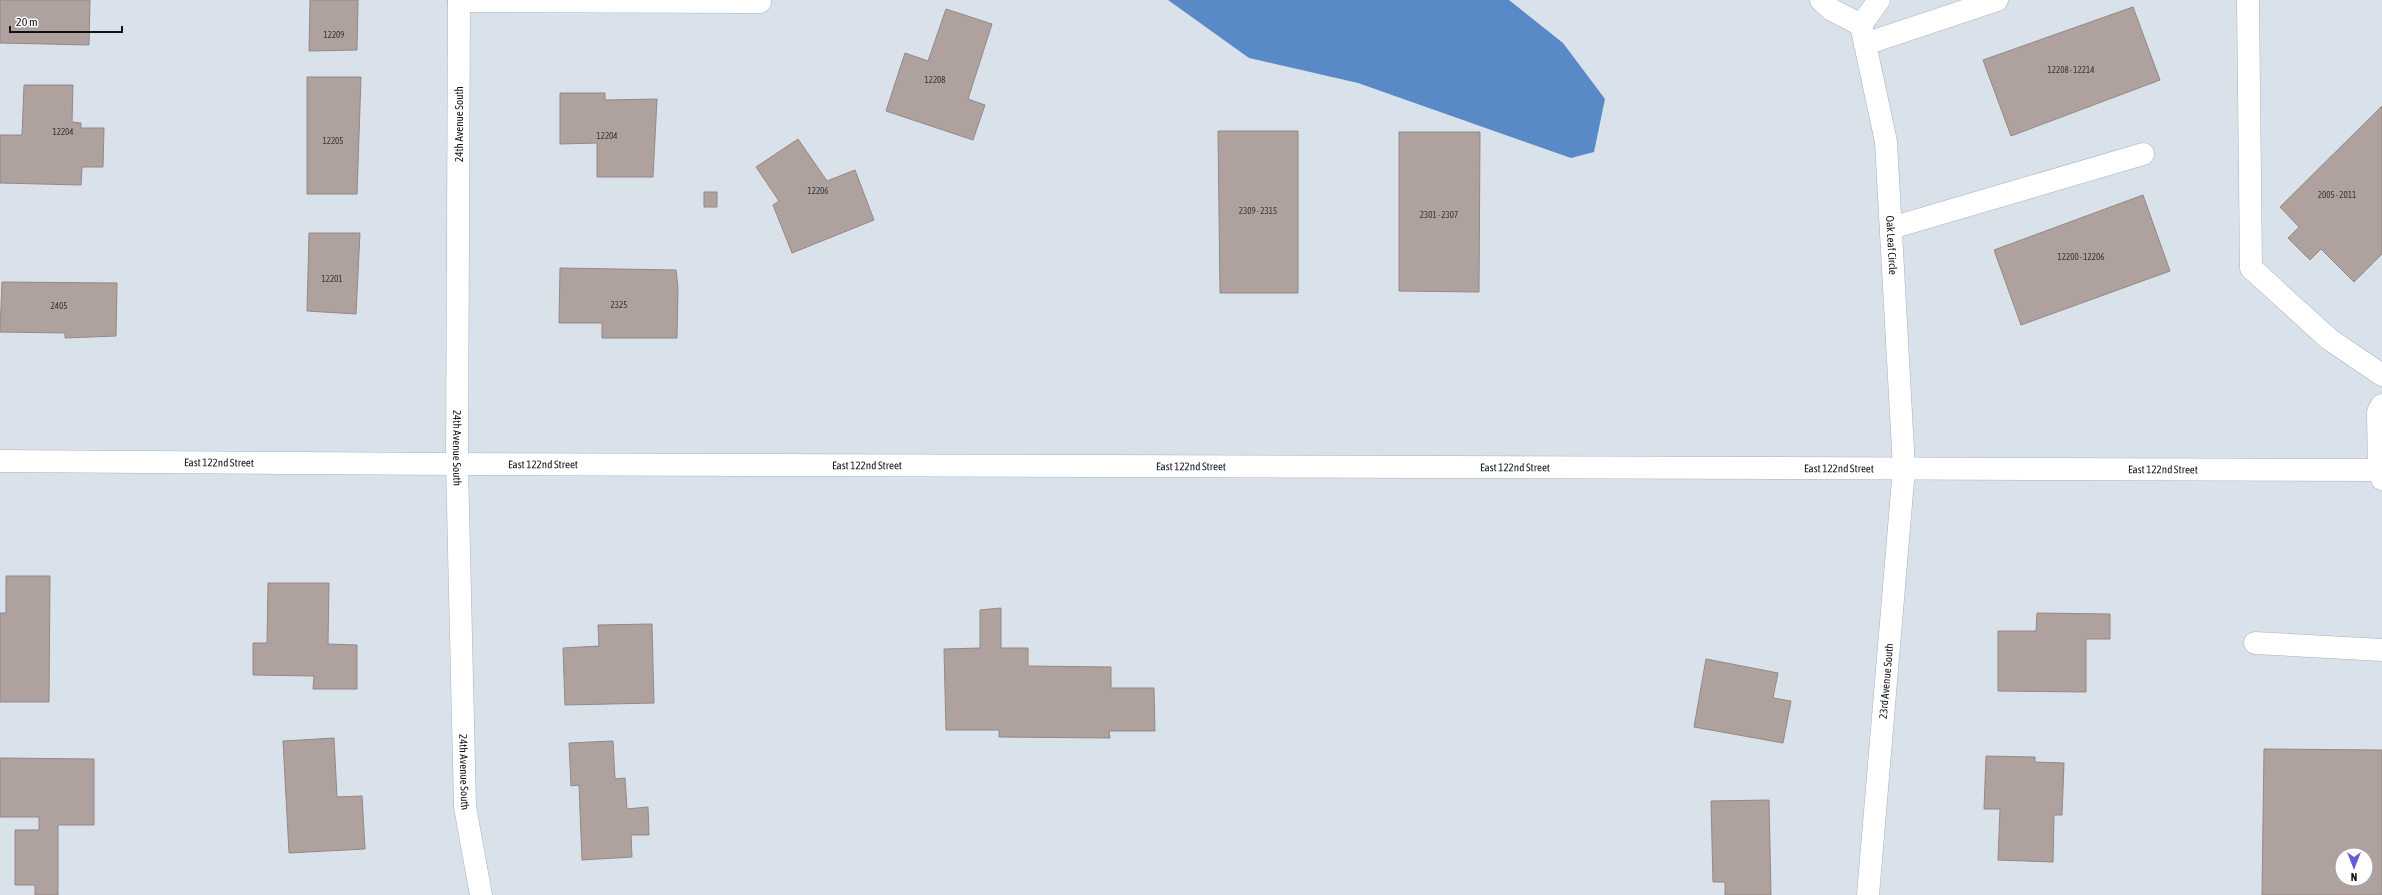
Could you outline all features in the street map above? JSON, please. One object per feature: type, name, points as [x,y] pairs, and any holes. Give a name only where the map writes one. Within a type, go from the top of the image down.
[{"type":"street","points":[[459,0],[760,2]]},
{"type":"street","name":"24th Avenue South","points":[[459,0],[457,464],[464,807],[481,895]]},
{"type":"street","points":[[1821,0],[1863,34]]},
{"type":"street","points":[[1863,34],[1878,0]]},
{"type":"street","points":[[1863,34],[1997,0]]},
{"type":"street","points":[[2248,0],[2251,268],[2329,339],[2382,375]]},
{"type":"street","name":"Oak Leaf Circle","points":[[1863,34],[1886,142],[1904,468]]},
{"type":"street","points":[[1890,228],[2143,154]]},
{"type":"street","points":[[2381,473],[2378,412],[2382,405]]},
{"type":"street","name":"East 122nd Street","points":[[0,461],[457,464],[1904,468],[2381,473]]},
{"type":"street","name":"23rd Avenue South","points":[[1868,895],[1904,468]]},
{"type":"street","points":[[2255,643],[2382,650]]},
{"type":"water","points":[[1168,0],[1509,0],[1563,43],[1605,99],[1594,152],[1571,158],[1358,83],[1249,58]]},
{"type":"building","points":[[0,0],[90,0],[89,45],[0,43]]},
{"type":"building","points":[[310,0],[358,0],[357,50],[309,51]]},
{"type":"building","points":[[2133,7],[2160,80],[2011,136],[1983,60]]},
{"type":"building","points":[[946,9],[992,24],[968,99],[985,105],[973,140],[886,111],[905,53],[928,61]]},
{"type":"building","points":[[307,77],[361,77],[357,194],[307,194]]},
{"type":"building","points":[[24,85],[73,85],[72,122],[81,123],[81,128],[104,128],[103,167],[82,167],[81,185],[0,183],[0,135],[22,135]]},
{"type":"building","points":[[560,93],[605,93],[605,100],[657,99],[653,177],[597,177],[597,143],[560,144]]},
{"type":"building","points":[[2382,106],[2382,254],[2354,282],[2321,249],[2310,260],[2288,238],[2299,227],[2280,207]]},
{"type":"building","points":[[1218,131],[1298,131],[1298,293],[1220,293]]},
{"type":"building","points":[[1399,132],[1480,132],[1479,292],[1399,291]]},
{"type":"building","points":[[798,139],[827,181],[855,170],[874,220],[792,253],[773,205],[779,201],[756,167]]},
{"type":"building","points":[[704,192],[717,192],[717,207],[704,207]]},
{"type":"building","points":[[2143,195],[2170,271],[2021,325],[1994,250]]},
{"type":"building","points":[[309,233],[360,233],[356,314],[307,311]]},
{"type":"building","points":[[560,268],[676,270],[678,288],[677,338],[602,338],[602,323],[559,323]]},
{"type":"building","points":[[2,282],[117,283],[116,336],[65,338],[65,333],[0,332]]},
{"type":"building","points":[[6,576],[50,576],[49,702],[0,702],[0,613],[6,613]]},
{"type":"building","points":[[268,583],[329,583],[328,644],[357,645],[357,689],[313,689],[314,676],[253,675],[253,643],[267,643]]},
{"type":"building","points":[[1001,608],[1001,648],[1028,648],[1028,666],[1111,667],[1111,688],[1154,688],[1155,731],[1109,731],[1110,738],[999,737],[999,730],[946,730],[944,649],[980,648],[980,610]]},
{"type":"building","points":[[2037,613],[2110,614],[2110,639],[2086,639],[2086,692],[1998,691],[1998,631],[2036,631]]},
{"type":"building","points":[[652,624],[654,703],[565,705],[563,648],[599,646],[598,625]]},
{"type":"building","points":[[1706,659],[1778,673],[1773,698],[1791,701],[1783,743],[1694,727]]},
{"type":"building","points":[[334,738],[337,797],[362,796],[365,849],[289,853],[283,741]]},
{"type":"building","points":[[613,741],[615,779],[625,778],[627,809],[648,807],[649,835],[631,835],[632,857],[582,860],[579,785],[571,786],[569,743]]},
{"type":"building","points":[[2264,749],[2382,750],[2382,895],[2262,895]]},
{"type":"building","points":[[1986,756],[2035,757],[2035,762],[2064,763],[2062,815],[2054,815],[2053,862],[1998,860],[2000,809],[1984,809]]},
{"type":"building","points":[[0,758],[94,759],[94,825],[58,825],[58,895],[35,895],[35,885],[15,885],[15,830],[39,830],[39,817],[0,817]]},
{"type":"building","points":[[1769,800],[1771,895],[1725,895],[1725,882],[1713,882],[1711,801]]}]
